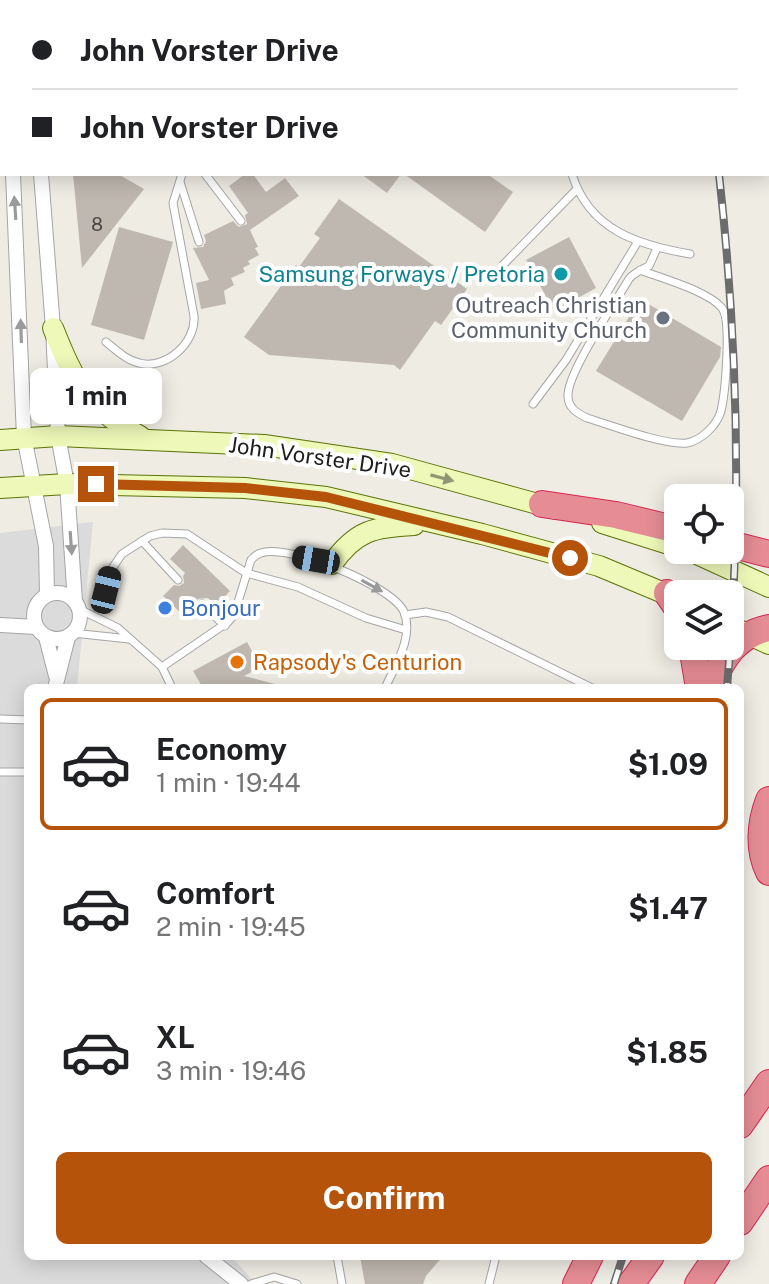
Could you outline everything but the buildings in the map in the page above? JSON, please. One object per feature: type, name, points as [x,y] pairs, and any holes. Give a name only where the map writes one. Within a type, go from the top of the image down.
[{"type":"highway","points":[[542,504],[616,515],[664,527]]},
{"type":"highway","points":[[744,548],[769,554]]},
{"type":"highway","points":[[710,684],[723,659],[754,633]]},
{"type":"highway","points":[[694,660],[698,684]]},
{"type":"highway","points":[[769,800],[764,815],[762,848],[769,872]]},
{"type":"highway","points":[[744,1119],[769,1083]]},
{"type":"highway","points":[[744,1216],[769,1179]]},
{"type":"highway","points":[[576,1284],[588,1260]]},
{"type":"highway","points":[[631,1284],[648,1260]]},
{"type":"highway","points":[[698,1284],[714,1260]]},
{"type":"main road","points":[[53,328],[82,391],[114,423],[144,438]]},
{"type":"main road","name":"John Vorster Drive","points":[[0,440],[58,436],[264,445],[392,464],[542,504],[664,543]]},
{"type":"main road","name":"John Vorster Drive","points":[[0,488],[67,484],[245,488],[326,497],[599,566],[664,595]]},
{"type":"main road","points":[[332,564],[348,543],[367,531],[434,524]]},
{"type":"main road","points":[[719,564],[769,587]]},
{"type":"street","points":[[13,176],[24,437],[48,560],[47,595]]},
{"type":"street","points":[[41,176],[58,436],[67,484],[79,625],[71,635],[56,682]]},
{"type":"street","points":[[56,682],[38,626],[41,599],[62,593],[77,605]]},
{"type":"street","points":[[2,625],[38,626],[60,640],[71,635]]},
{"type":"street","points":[[211,1260],[241,1284]]},
{"type":"lane","points":[[207,176],[241,221]]},
{"type":"lane","points":[[573,176],[577,189],[602,220],[637,243],[690,254]]},
{"type":"lane","points":[[181,177],[199,242]]},
{"type":"lane","points":[[106,342],[134,363],[148,365],[168,359],[191,337],[195,327],[194,316],[173,203],[181,177]]},
{"type":"lane","points":[[502,266],[577,189]]},
{"type":"lane","points":[[533,404],[566,360],[637,243]]},
{"type":"lane","points":[[640,270],[713,301],[726,315],[728,341],[721,412],[696,441],[674,443],[587,418],[570,406],[567,394],[574,375],[629,279],[640,270],[652,262],[657,248]]},
{"type":"lane","points":[[106,590],[111,570],[122,554],[162,533],[187,534],[246,573],[298,587],[366,618],[406,630]]},
{"type":"lane","points":[[142,541],[178,580]]},
{"type":"lane","points":[[162,667],[225,626],[234,615],[254,557],[266,552],[332,564],[394,599],[405,615],[405,642],[387,684]]},
{"type":"lane","points":[[202,604],[225,626]]},
{"type":"lane","points":[[77,605],[131,639],[162,667],[170,684]]},
{"type":"lane","points":[[405,615],[426,612],[448,617],[584,684]]},
{"type":"lane","points":[[71,635],[131,639]]},
{"type":"lane","points":[[0,719],[24,720]]},
{"type":"lane","points":[[0,772],[24,772]]},
{"type":"lane","points":[[338,1260],[342,1284]]},
{"type":"lane","points":[[489,1284],[495,1260]]},
{"type":"lane","points":[[251,1284],[274,1277],[297,1284]]},
{"type":"shaded area","points":[[93,522],[77,684],[24,684],[24,1260],[235,1260],[256,1284],[0,1284],[0,533]]},
{"type":"railway","points":[[719,176],[730,302],[736,431],[735,559],[727,684]]},
{"type":"railway","points":[[614,1284],[622,1260]]},
{"type":"place","name":"Samsung Forways / Pretoria","points":[[561,274]]},
{"type":"place","name":"Outreach Christian Community Church","points":[[663,318]]},
{"type":"place","name":"Bonjour","points":[[165,608]]},
{"type":"place","name":"Rapsody's Centurion","points":[[237,662]]},
{"type":"route","points":[[96,484],[245,488],[326,497],[570,558]]}]
